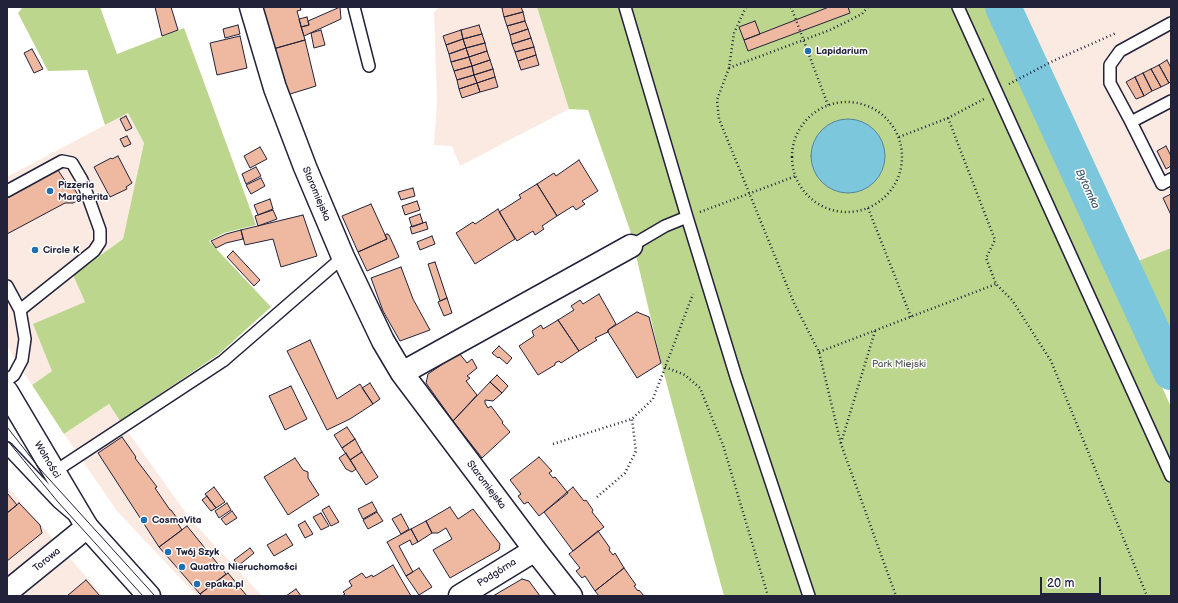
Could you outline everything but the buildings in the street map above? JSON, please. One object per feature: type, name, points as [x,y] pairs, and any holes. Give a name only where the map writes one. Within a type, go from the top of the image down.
[{"type":"street","name":"Staromiejska","points":[[251,7],[275,88],[305,167],[343,257],[383,341],[402,373],[570,596]]},
{"type":"street","points":[[402,373],[631,246]]},
{"type":"street","name":"Wolności","points":[[7,392],[87,527],[149,596]]},
{"type":"street","name":"Torowa","points":[[7,592],[87,527]]},
{"type":"street","name":"Podgórna","points":[[460,596],[535,550]]},
{"type":"lane","points":[[354,7],[369,66]]},
{"type":"lane","points":[[626,7],[692,215],[703,269],[736,377],[809,596]]},
{"type":"lane","points":[[958,7],[1171,476]]},
{"type":"lane","points":[[1171,23],[1120,51],[1110,65],[1110,83],[1162,184],[1171,179]]},
{"type":"lane","points":[[1131,122],[1171,101]]},
{"type":"lane","points":[[7,191],[62,161],[72,163],[82,180],[100,230],[100,242],[94,251],[20,310]]},
{"type":"lane","points":[[631,246],[665,226],[692,215]]},
{"type":"lane","points":[[54,472],[223,361],[343,257]]},
{"type":"lane","points":[[7,286],[20,310],[25,339],[22,360],[14,375],[7,380]]},
{"type":"lane","name":"Wolności","points":[[7,448],[58,502],[87,527]]},
{"type":"path","points":[[746,7],[734,33],[729,68],[717,100],[719,119],[748,194],[794,303],[819,352],[841,444],[896,596]]},
{"type":"path","points":[[791,7],[828,105]]},
{"type":"path","points":[[729,68],[830,30],[862,14],[868,7]]},
{"type":"path","points":[[1012,82],[1076,51]]},
{"type":"path","points":[[899,137],[948,118],[997,92]]},
{"type":"path","points":[[845,102],[862,104],[878,111],[890,122],[899,137],[902,154],[901,171],[890,191],[882,199],[868,208],[851,212],[833,210],[817,203],[804,191],[796,176],[792,159],[794,142],[801,126],[813,113],[828,105],[845,102]]},
{"type":"path","points":[[948,118],[995,240],[986,258],[996,284],[1012,300],[1052,361],[1147,596]]},
{"type":"path","points":[[692,215],[796,176]]},
{"type":"path","points":[[868,208],[912,317]]},
{"type":"path","points":[[553,444],[632,419],[653,399],[703,269]]},
{"type":"path","points":[[819,352],[996,284]]},
{"type":"path","points":[[841,444],[875,331]]},
{"type":"path","points":[[665,367],[685,376],[700,388],[723,445],[768,596]]},
{"type":"path","points":[[597,497],[625,473],[636,451],[632,419]]},
{"type":"shaded area","points":[[439,7],[537,7],[569,109],[460,166],[452,146],[434,145],[437,102],[434,12]]},
{"type":"shaded area","points":[[1017,7],[1171,7],[1171,248],[1133,263]]},
{"type":"shaded area","points":[[128,113],[144,143],[123,239],[73,275],[85,302],[52,371],[32,385],[7,346],[7,177]]},
{"type":"shaded area","points":[[109,404],[191,520],[262,596],[197,596],[117,511],[64,434]]},
{"type":"shaded area","points":[[7,486],[103,596],[7,596]]},
{"type":"green space","points":[[23,7],[100,7],[117,54],[184,28],[256,225],[224,233],[209,241],[271,307],[219,354],[120,421],[109,404],[64,434],[32,385],[52,371],[33,324],[85,302],[73,275],[123,239],[144,143],[128,113],[105,125],[87,70],[48,71],[18,13]]},
{"type":"green space","name":"Park Miejski","points":[[537,7],[991,7],[1171,407],[1171,596],[724,596],[663,370],[630,230],[588,110],[569,109]]},
{"type":"green space","points":[[1171,248],[1171,346],[1133,263]]},
{"type":"water","points":[[848,119],[869,125],[879,135],[885,156],[879,177],[869,187],[848,193],[827,187],[817,177],[811,156],[817,135],[827,125]]},
{"type":"waterway","name":"Bytomka","points":[[1003,7],[1171,372]]},
{"type":"tram line","points":[[7,427],[40,469],[155,596]]},
{"type":"tram line","points":[[7,440],[58,502],[143,596]]},
{"type":"place","name":"Lapidarium","points":[[808,51]]},
{"type":"place","name":"Pizzeria Margherita","points":[[50,191]]},
{"type":"place","name":"Circle K","points":[[35,250]]},
{"type":"place","name":"CosmoVita","points":[[144,520]]},
{"type":"place","name":"Twój Szyk","points":[[168,552]]},
{"type":"place","name":"Quattro Nieruchomości","points":[[182,567]]},
{"type":"place","name":"epaka.pl","points":[[197,584]]}]
